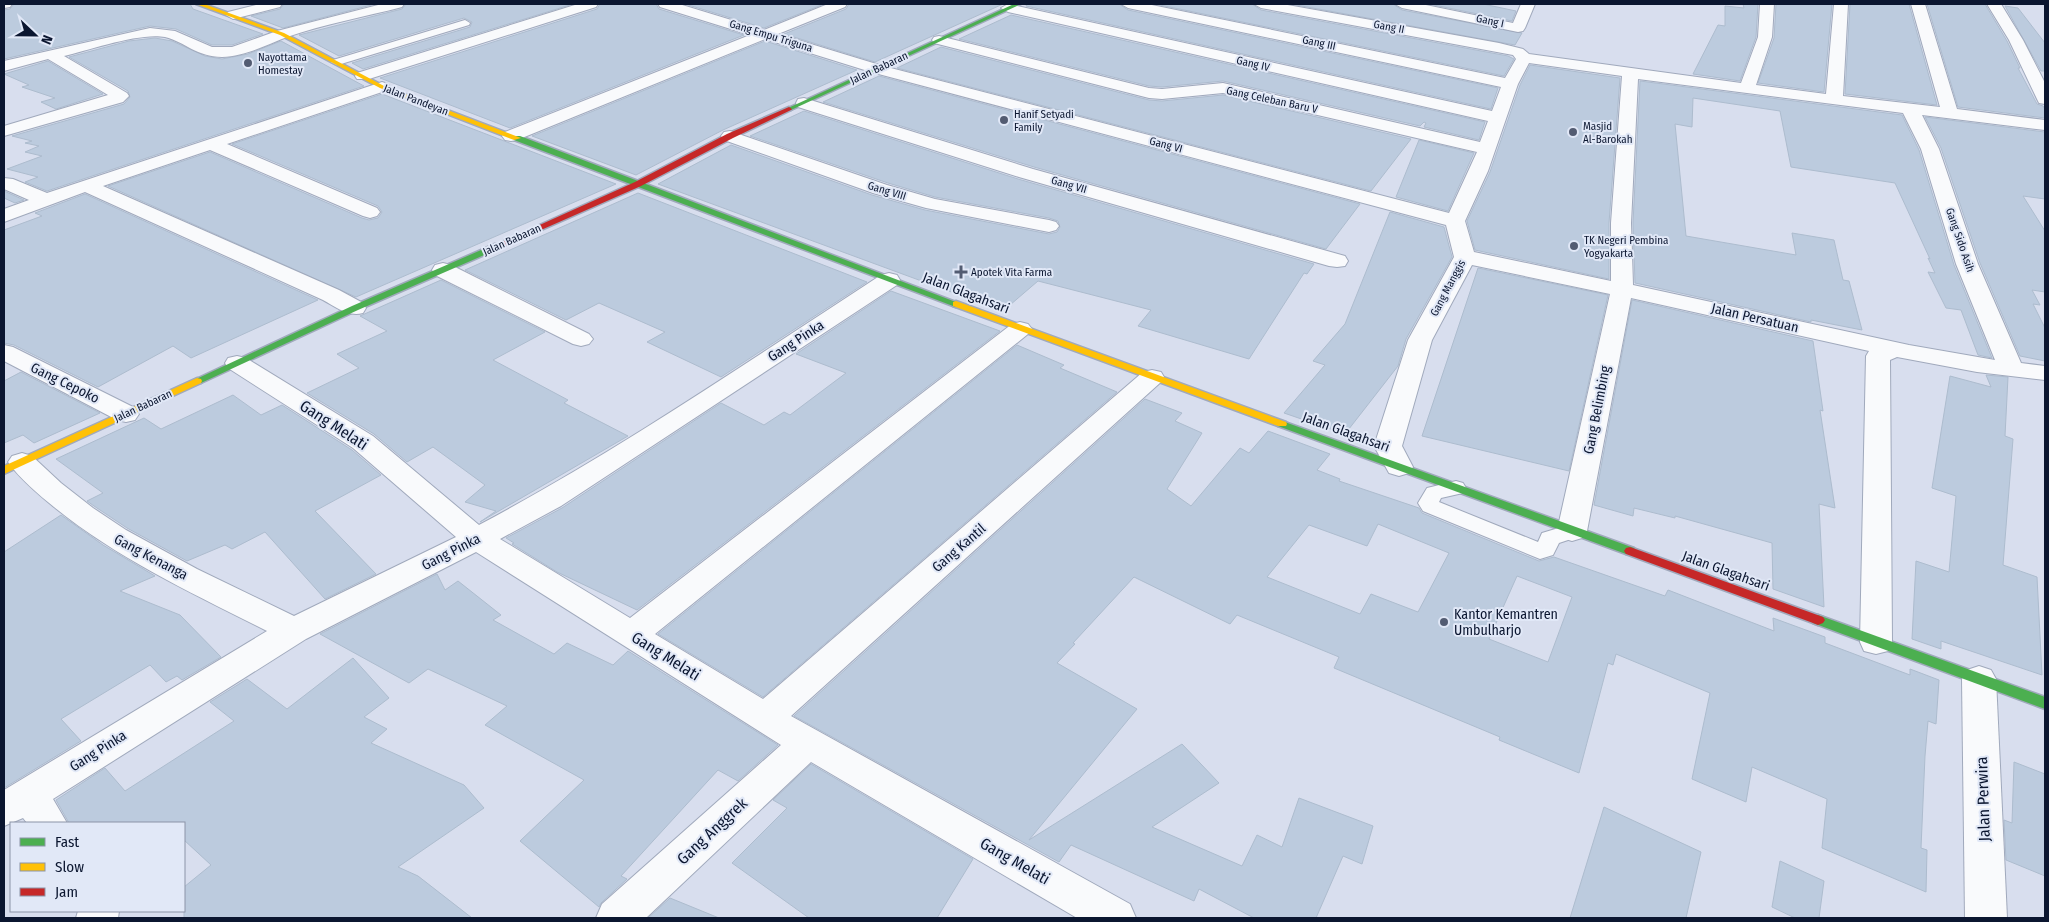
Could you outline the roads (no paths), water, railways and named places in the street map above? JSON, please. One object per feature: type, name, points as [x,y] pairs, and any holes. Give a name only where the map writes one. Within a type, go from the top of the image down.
[{"type":"street","name":"Jalan Pandeyan","points":[[199,4],[233,14],[282,34],[382,87],[638,184]]},
{"type":"street","points":[[233,14],[275,4]]},
{"type":"street","points":[[4,66],[50,54],[156,32],[177,35],[208,51],[225,52],[264,42],[282,34],[397,4]]},
{"type":"street","points":[[363,76],[591,4]]},
{"type":"street","name":"Gang Empu Triguna","points":[[665,4],[876,69]]},
{"type":"street","points":[[511,136],[840,4]]},
{"type":"street","name":"Gang III","points":[[1128,4],[1510,84]]},
{"type":"street","name":"Gang II","points":[[1261,4],[1521,55],[1630,72],[1747,89],[2045,125]]},
{"type":"street","name":"Gang I","points":[[1402,4],[1518,28]]},
{"type":"street","points":[[1455,222],[1479,170],[1521,55],[1520,32],[1518,28],[1528,4]]},
{"type":"street","points":[[1747,89],[1765,37],[1768,4]]},
{"type":"street","points":[[1834,100],[1840,4]]},
{"type":"street","points":[[1918,4],[1950,114]]},
{"type":"street","points":[[1994,4],[2016,40],[2045,99]]},
{"type":"street","points":[[699,14],[723,6]]},
{"type":"street","name":"Jalan Babaran","points":[[13,466],[355,308],[638,184],[730,136],[1013,6]]},
{"type":"street","name":"Gang IV","points":[[1013,6],[1303,76],[1499,118]]},
{"type":"street","name":"Gang Celeban Baru V","points":[[939,40],[1149,93],[1162,94],[1223,88],[1487,149]]},
{"type":"street","points":[[4,131],[121,96],[50,54]]},
{"type":"street","points":[[4,56],[21,61]]},
{"type":"street","name":"Gang VI","points":[[876,69],[1455,222]]},
{"type":"street","name":"Gang Belimbing","points":[[1572,531],[1622,289],[1621,223],[1630,72]]},
{"type":"street","points":[[4,216],[86,185],[382,87]]},
{"type":"street","name":"Gang VII","points":[[804,102],[1026,173],[1337,261]]},
{"type":"street","name":"Gang Sido Asih","points":[[1910,109],[1930,149],[1967,264],[2012,370]]},
{"type":"street","name":"Gang VIII","points":[[730,136],[880,189],[933,204],[1049,226]]},
{"type":"street","points":[[212,144],[370,212]]},
{"type":"street","points":[[6,183],[46,200]]},
{"type":"street","name":"Jalan Glagahsari","points":[[638,184],[1020,329],[2045,704]]},
{"type":"street","points":[[86,185],[331,295],[355,308]]},
{"type":"street","name":"Gang Manggis","points":[[1399,467],[1388,446],[1420,340],[1465,257],[1455,222]]},
{"type":"street","name":"Jalan Persatuan","points":[[1465,257],[1622,289],[1894,349],[2012,370],[2045,373]]},
{"type":"street","points":[[443,270],[581,339]]},
{"type":"street","name":"Gang Pinka","points":[[27,809],[294,630],[477,539],[559,494],[889,280]]},
{"type":"street","points":[[632,634],[1020,329]]},
{"type":"street","points":[[1876,642],[1878,356],[1894,349]]},
{"type":"street","name":"Gang Cepoko","points":[[4,352],[126,414]]},
{"type":"street","name":"Gang Melati","points":[[237,363],[363,442],[477,539],[807,743],[1115,918]]},
{"type":"street","name":"Gang Kantil","points":[[765,718],[1152,377]]},
{"type":"street","name":"Gang Kenanga","points":[[13,466],[95,526],[134,550],[294,630]]},
{"type":"street","name":"Jalan Perwira","points":[[1979,680],[1986,918]]},
{"type":"street","name":"Gang Anggrek","points":[[618,918],[807,743]]},
{"type":"lane","points":[[337,62],[465,23]]},
{"type":"lane","points":[[1456,488],[1434,492],[1428,503],[1430,506],[1540,551],[1545,550],[1550,538],[1572,531]]},
{"type":"place","name":"Nayottama Homestay","points":[[248,63]]},
{"type":"place","name":"Hanif Setyadi Family","points":[[1004,120]]},
{"type":"place","name":"Masjid Al-Barokah","points":[[1573,132]]},
{"type":"place","name":"TK Negeri Pembina Yogyakarta","points":[[1574,246]]},
{"type":"place","name":"Apotek Vita Farma","points":[[961,272]]},
{"type":"place","name":"Kantor Kemantren Umbulharjo","points":[[1444,622]]}]
